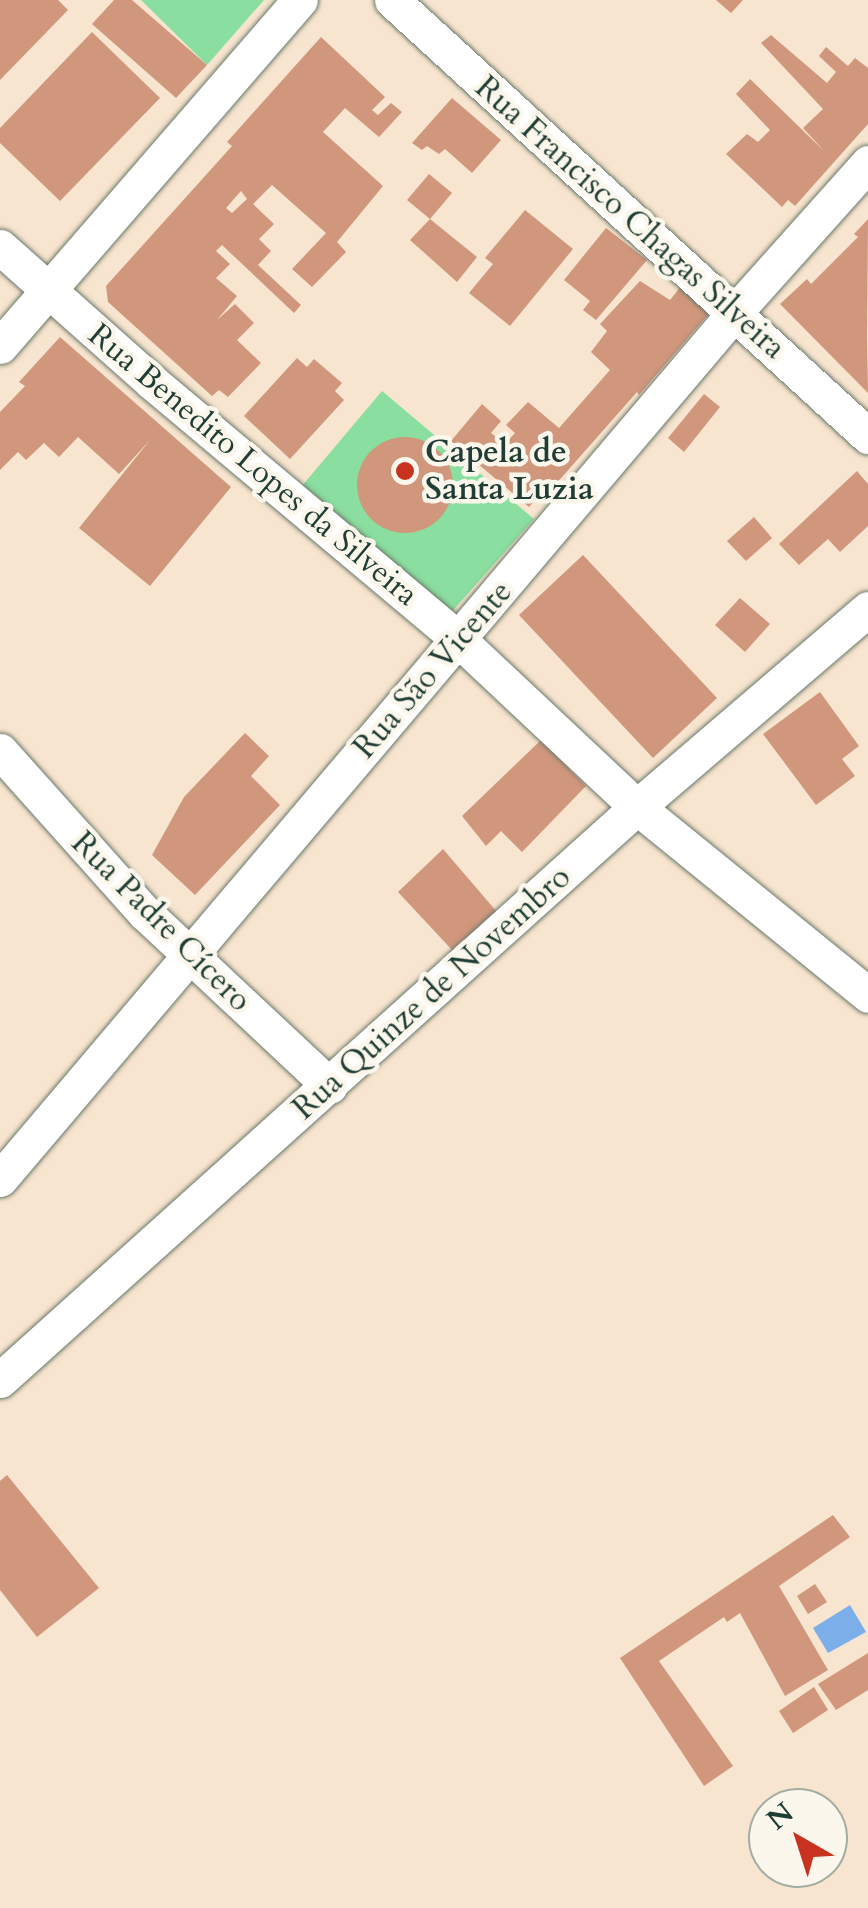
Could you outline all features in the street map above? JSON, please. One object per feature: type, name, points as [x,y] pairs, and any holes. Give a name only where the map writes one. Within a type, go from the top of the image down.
[{"type":"street","points":[[0,346],[300,0]]},
{"type":"street","name":"Rua Francisco Chagas Silveira","points":[[392,0],[868,436]]},
{"type":"street","name":"Rua São Vicente","points":[[0,1179],[735,312],[868,163]]},
{"type":"street","name":"Rua Benedito Lopes da Silveira","points":[[0,247],[152,382],[459,640],[637,806],[868,995]]},
{"type":"street","name":"Rua Quinze de Novembro","points":[[0,1380],[637,806],[868,609]]},
{"type":"street","name":"Rua Padre Cícero","points":[[0,751],[188,956],[330,1086]]},
{"type":"green space","points":[[141,0],[264,0],[207,65]]},
{"type":"green space","points":[[382,391],[534,519],[449,615],[301,487]]},
{"type":"water","points":[[850,1605],[866,1632],[828,1653],[813,1628]]},
{"type":"building","points":[[0,0],[58,0],[68,10],[0,80]]},
{"type":"building","points":[[114,0],[132,0],[207,65],[176,98],[92,24]]},
{"type":"building","points":[[716,0],[743,0],[731,13]]},
{"type":"building","points":[[92,32],[160,98],[60,201],[0,143],[0,128]]},
{"type":"building","points":[[771,35],[827,83],[836,72],[819,56],[826,47],[848,66],[855,58],[868,68],[868,124],[795,206],[788,200],[782,207],[726,154],[747,134],[758,142],[770,130],[736,94],[750,79],[824,151],[803,128],[823,109],[761,43]]},
{"type":"building","points":[[321,37],[385,97],[372,110],[378,115],[391,103],[402,112],[379,137],[345,108],[323,132],[383,186],[337,242],[346,252],[312,287],[292,269],[326,233],[272,185],[253,204],[274,224],[259,239],[271,251],[258,265],[301,305],[294,313],[222,245],[216,251],[230,264],[216,278],[237,296],[217,320],[235,304],[254,323],[237,340],[261,363],[228,397],[219,390],[212,396],[108,302],[106,286],[232,146],[227,142]],"holes":[[[241,191],[247,199],[232,213],[226,208]]]},
{"type":"building","points":[[452,98],[501,140],[472,173],[445,149],[439,154],[412,143]]},
{"type":"building","points":[[429,174],[452,193],[430,219],[407,200]]},
{"type":"building","points":[[525,210],[573,249],[510,326],[469,293],[493,264],[485,258]]},
{"type":"building","points":[[430,219],[477,257],[457,282],[410,240]]},
{"type":"building","points":[[868,219],[868,393],[780,304],[807,279],[811,284],[858,237],[854,234]]},
{"type":"building","points":[[606,228],[647,260],[596,320],[583,310],[590,301],[564,280]]},
{"type":"building","points":[[640,281],[670,300],[682,285],[712,310],[639,395],[637,392],[555,485],[550,482],[529,507],[451,441],[482,404],[501,421],[491,433],[505,444],[515,433],[506,425],[528,402],[559,428],[610,370],[591,352],[607,331],[600,324]]},
{"type":"building","points":[[60,337],[231,487],[150,586],[79,528],[150,440],[119,474],[78,437],[59,457],[44,443],[26,460],[18,452],[0,470],[0,412],[25,386],[19,382]]},
{"type":"building","points":[[297,358],[307,367],[314,359],[342,383],[335,391],[344,400],[290,459],[244,416]]},
{"type":"building","points":[[704,394],[720,407],[684,452],[668,438]]},
{"type":"building","points":[[405,437],[423,440],[439,451],[450,467],[450,503],[439,519],[423,530],[405,533],[387,530],[371,519],[360,503],[357,485],[360,467],[371,451],[387,440]]},
{"type":"building","points":[[857,471],[868,484],[868,526],[840,552],[828,539],[799,565],[779,544]]},
{"type":"building","points":[[754,517],[772,538],[746,561],[727,541]]},
{"type":"building","points":[[583,555],[717,698],[653,758],[519,615]]},
{"type":"building","points":[[740,598],[770,624],[745,652],[715,625]]},
{"type":"building","points":[[820,692],[859,746],[842,759],[855,776],[816,805],[763,734]]},
{"type":"building","points":[[245,733],[269,756],[251,776],[280,805],[195,895],[152,855],[184,797]]},
{"type":"building","points":[[541,740],[586,786],[522,852],[501,831],[486,846],[462,816]]},
{"type":"building","points":[[443,849],[497,912],[453,951],[398,892]]},
{"type":"building","points":[[7,1475],[99,1588],[37,1637],[0,1590],[0,1481]]},
{"type":"building","points":[[833,1515],[850,1537],[779,1586],[828,1670],[785,1696],[740,1613],[727,1622],[724,1617],[659,1661],[733,1766],[704,1786],[620,1658]]},
{"type":"building","points":[[815,1584],[827,1602],[808,1614],[797,1596]]},
{"type":"building","points":[[868,1653],[868,1690],[836,1710],[818,1684]]},
{"type":"building","points":[[814,1687],[828,1710],[793,1733],[779,1711]]},
{"type":"place","name":"Capela de Santa Luzia","points":[[405,471]]}]
